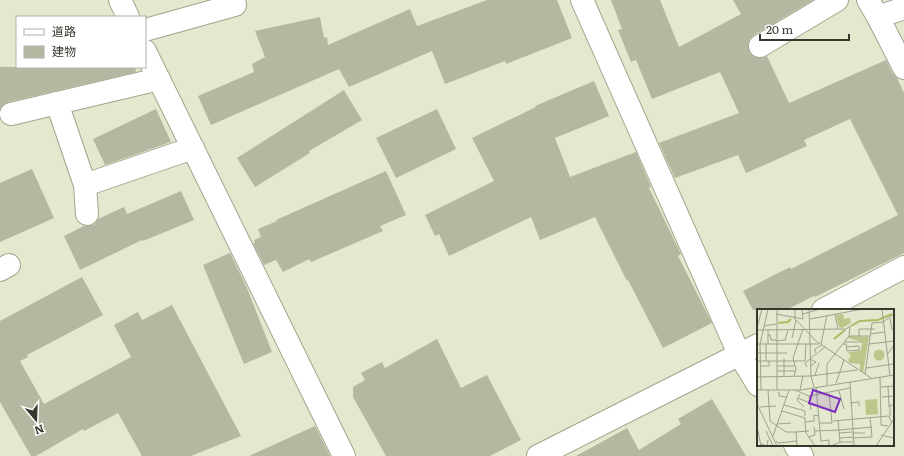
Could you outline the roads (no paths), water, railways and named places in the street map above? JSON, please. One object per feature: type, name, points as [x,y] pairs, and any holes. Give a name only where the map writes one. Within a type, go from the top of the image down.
[{"type":"street","points":[[120,0],[128,16]]},
{"type":"street","points":[[146,30],[235,5],[234,0]]},
{"type":"street","points":[[582,0],[749,350],[757,381]]},
{"type":"street","points":[[760,46],[837,0]]},
{"type":"street","points":[[904,8],[873,8],[904,68]]},
{"type":"street","points":[[146,53],[344,456]]},
{"type":"street","points":[[11,114],[159,79]]},
{"type":"street","points":[[57,103],[85,185],[87,214]]},
{"type":"street","points":[[85,185],[193,148]]},
{"type":"street","points":[[825,309],[904,267]]},
{"type":"street","points":[[538,456],[749,350]]},
{"type":"street","points":[[796,446],[802,456]]}]
